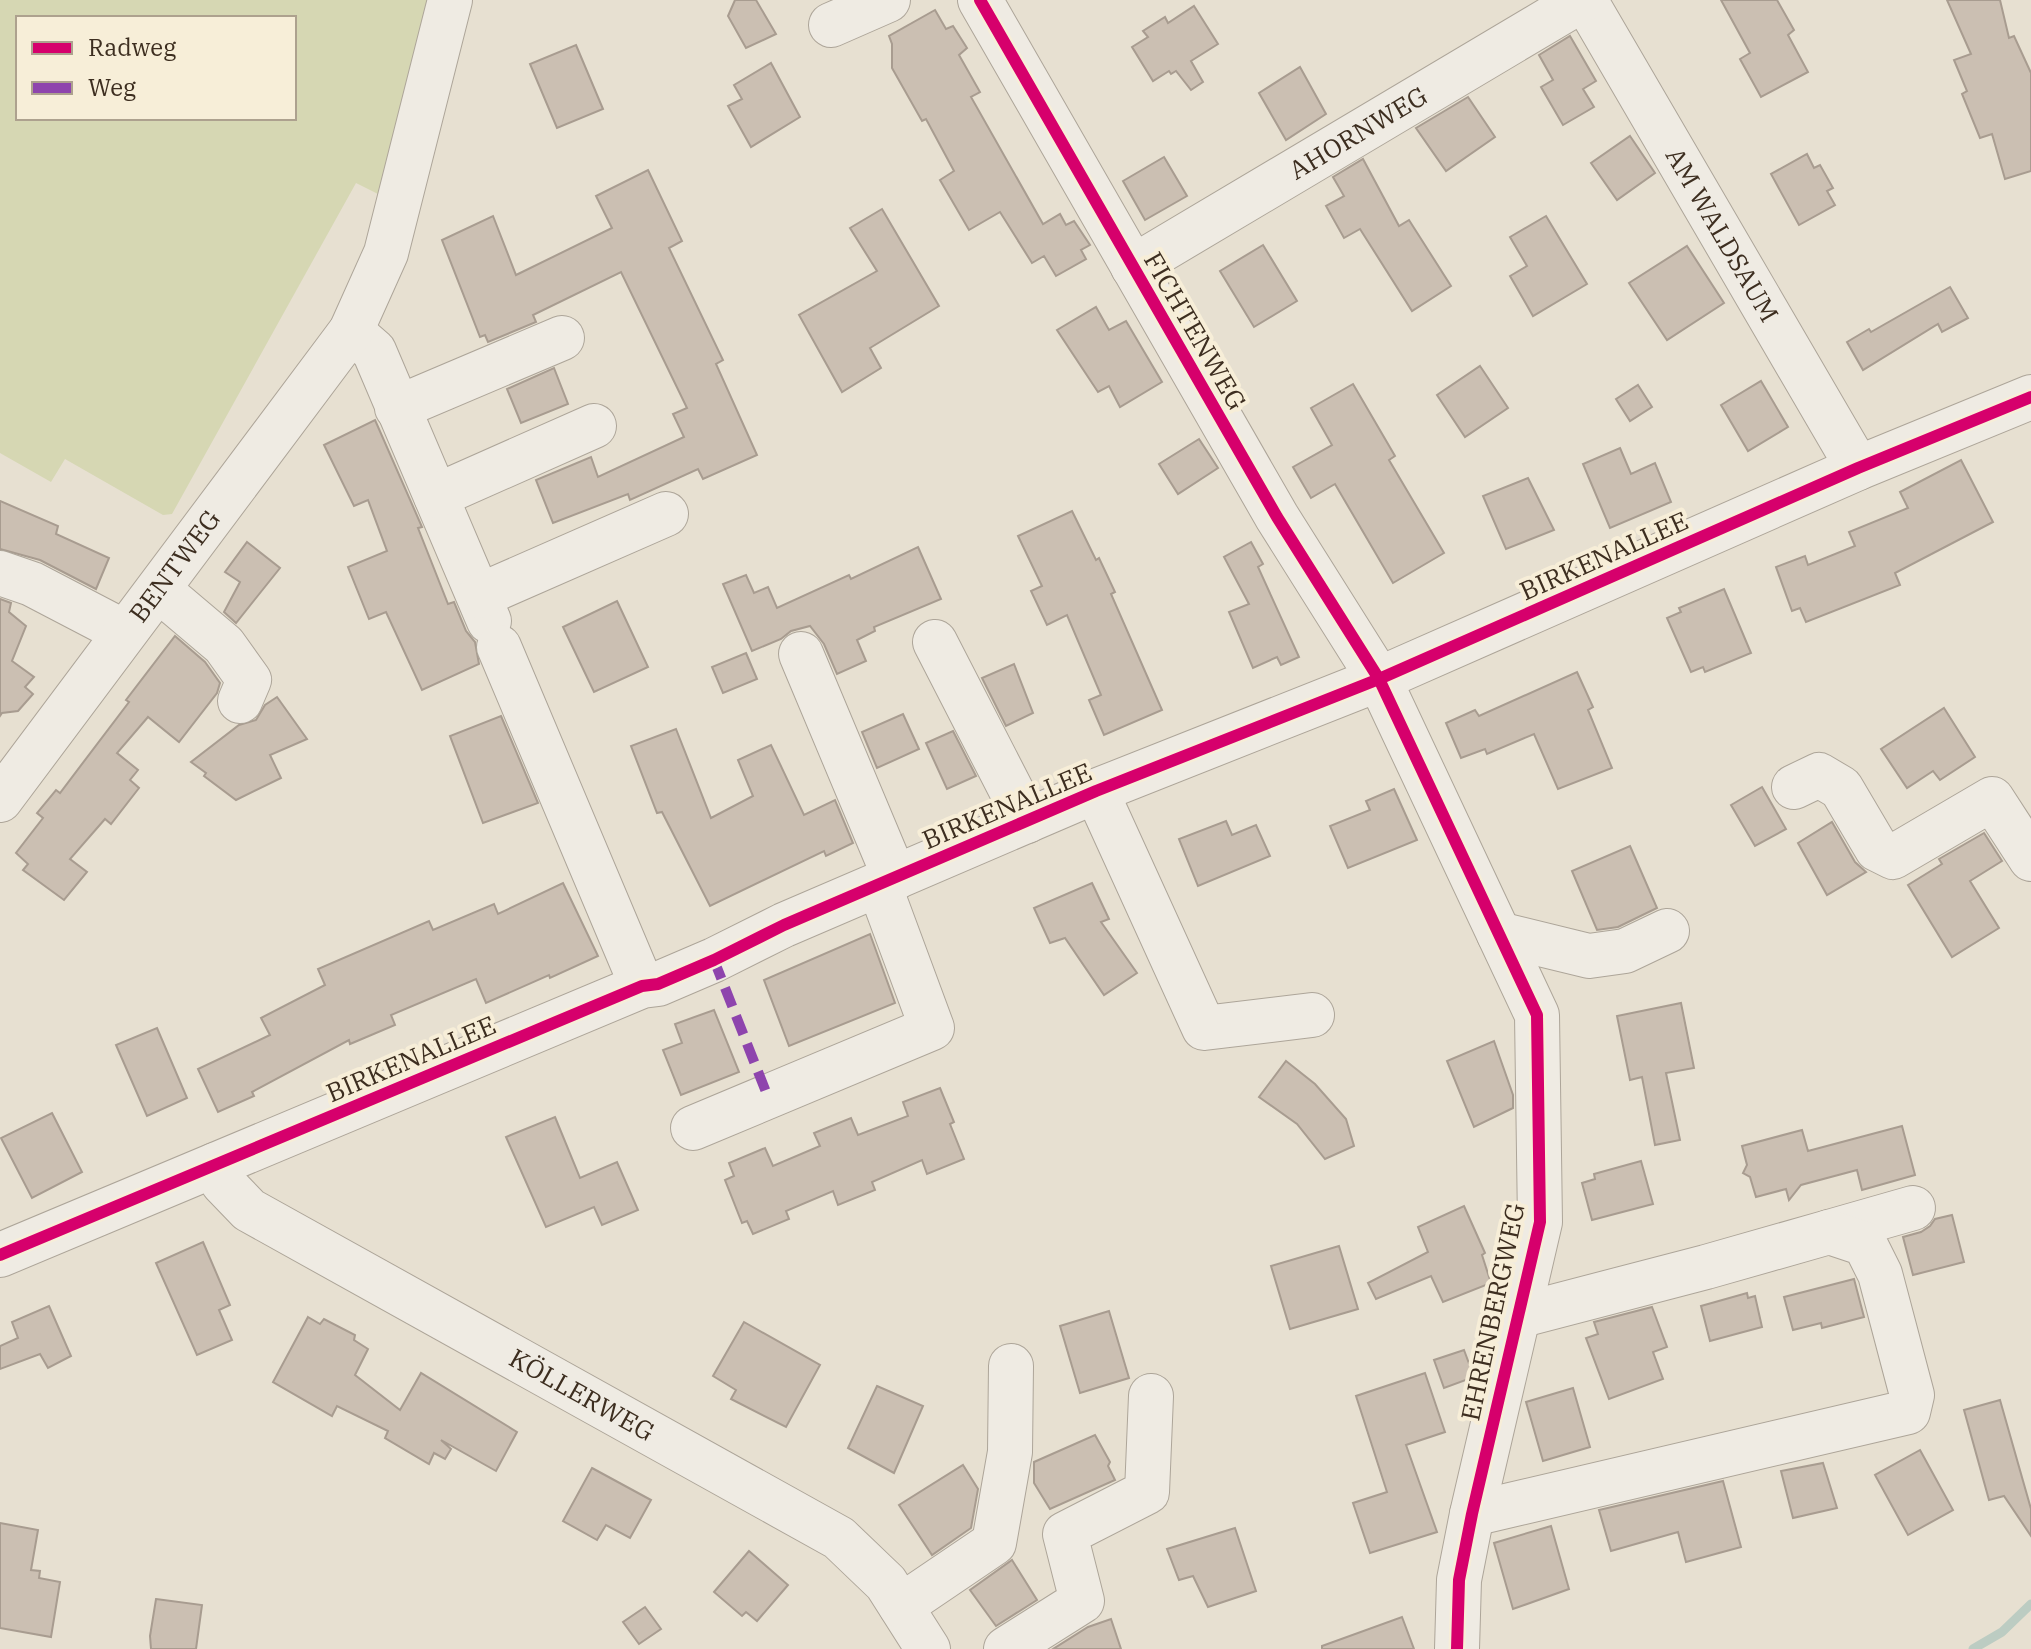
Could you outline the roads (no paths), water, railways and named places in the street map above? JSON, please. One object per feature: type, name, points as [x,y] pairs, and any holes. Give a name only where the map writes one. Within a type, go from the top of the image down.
[{"type":"street","name":"BENTWEG","points":[[8,775],[159,590],[351,331],[386,253],[450,0]]},
{"type":"street","points":[[831,25],[888,0]]},
{"type":"street","name":"FICHTENWEG","points":[[980,0],[1277,517],[1379,679]]},
{"type":"street","name":"AHORNWEG","points":[[1133,267],[1584,0]]},
{"type":"street","name":"AM WALDSAUM","points":[[1584,0],[1858,468]]},
{"type":"street","points":[[351,331],[374,351],[642,986]]},
{"type":"street","points":[[397,408],[562,338]]},
{"type":"street","name":"BIRKENALLEE","points":[[0,1255],[642,986],[658,984],[784,925],[1096,791],[1379,679],[1858,468],[2031,397]]},
{"type":"street","points":[[436,496],[594,426]]},
{"type":"street","points":[[489,621],[666,514]]},
{"type":"street","points":[[0,573],[32,584],[124,632]]},
{"type":"street","points":[[159,590],[224,645],[249,680],[240,701]]},
{"type":"street","points":[[935,642],[1027,821]]},
{"type":"street","points":[[693,1128],[932,1028],[887,881],[801,654]]},
{"type":"street","name":"EHRENBERGWEG","points":[[1379,679],[1537,1015],[1540,1222],[1459,1580],[1457,1649]]},
{"type":"street","points":[[1794,787],[1819,775],[1841,788],[1877,849],[1893,857],[1992,799],[2031,859]]},
{"type":"street","points":[[1096,791],[1204,1028],[1312,1015]]},
{"type":"street","points":[[1499,934],[1589,956],[1625,951],[1667,931]]},
{"type":"street","name":"KÖLLERWEG","points":[[215,1165],[223,1183],[249,1210],[839,1538],[886,1583],[928,1649]]},
{"type":"street","name":"EHRENBERGWEG","points":[[1520,1306],[1828,1222],[1913,1208]]},
{"type":"street","points":[[1472,1514],[1908,1412],[1912,1395],[1880,1274],[1865,1244],[1828,1222]]},
{"type":"street","points":[[901,1606],[994,1543],[1010,1452],[1011,1366]]},
{"type":"street","points":[[1006,1649],[1082,1601],[1065,1534],[1147,1492],[1151,1396]]},
{"type":"waterway","points":[[1973,1649],[2002,1632],[2031,1604]]}]
